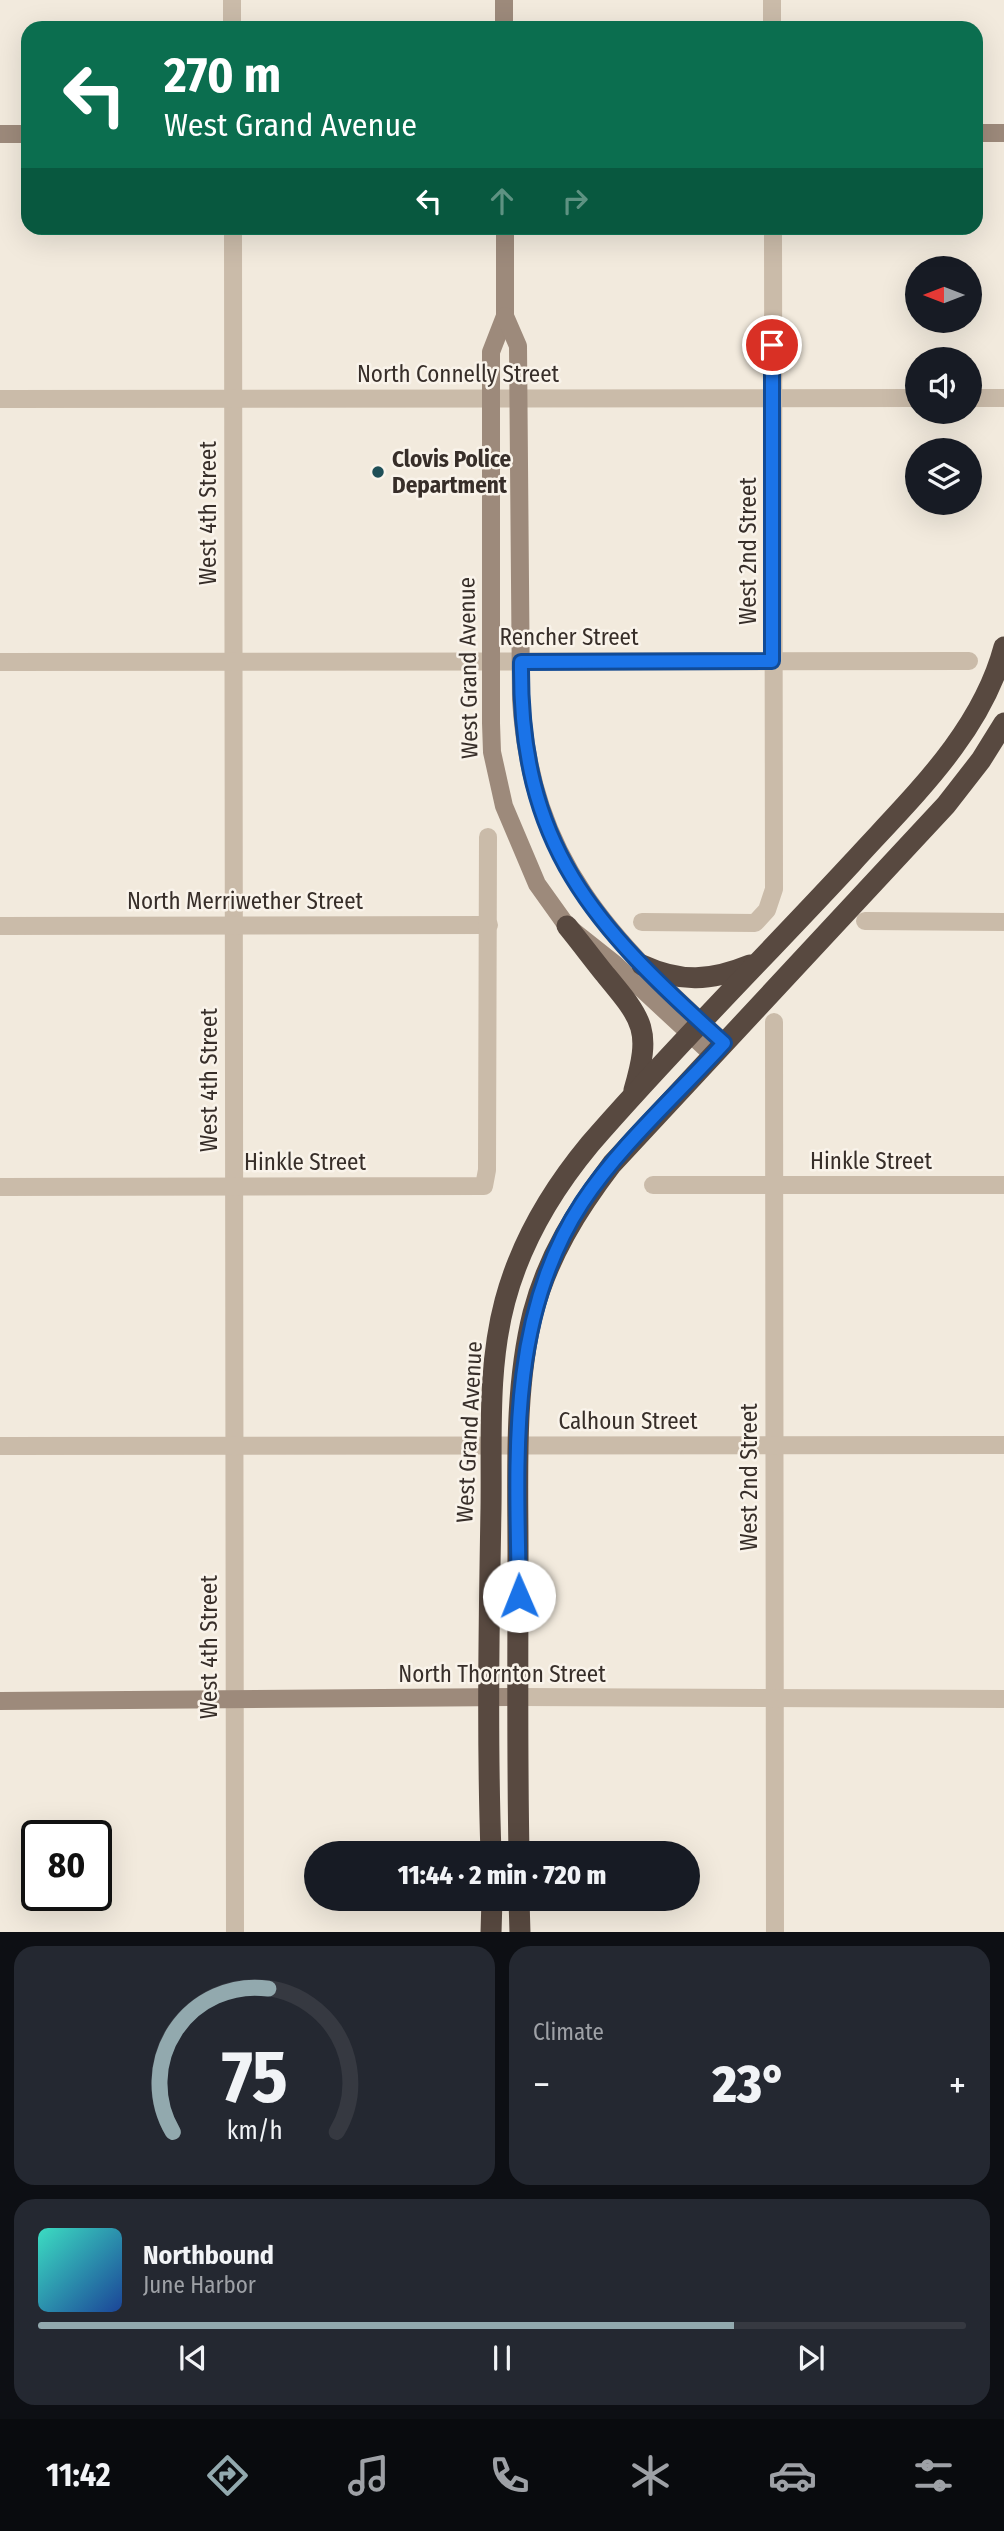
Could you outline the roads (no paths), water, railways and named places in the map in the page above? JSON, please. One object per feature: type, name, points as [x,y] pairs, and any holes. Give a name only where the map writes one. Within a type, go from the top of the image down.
[{"type":"highway","points":[[696,1028],[950,752],[972,719],[1004,647]]},
{"type":"highway","points":[[519,1841],[520,1446],[528,1336],[543,1279],[583,1201],[612,1164],[946,805],[981,760],[1004,723]]},
{"type":"highway","points":[[568,926],[628,999],[639,1020],[644,1048],[633,1096]]},
{"type":"highway","points":[[642,965],[670,976],[705,979],[722,977],[759,962]]},
{"type":"highway","name":"West Grand Avenue","points":[[491,1841],[492,1446],[497,1349],[505,1302],[538,1214],[562,1177],[696,1028]]},
{"type":"highway","points":[[491,1932],[492,1911]]},
{"type":"highway","points":[[519,1911],[520,1932]]},
{"type":"main road","points":[[504,0],[504,21]]},
{"type":"main road","points":[[983,133],[1004,133]]},
{"type":"main road","points":[[0,134],[21,134]]},
{"type":"main road","name":"West Grand Avenue","points":[[505,235],[505,316],[491,352],[492,752],[504,806],[537,884],[568,926],[696,1028],[718,1049]]},
{"type":"main road","name":"West Grand Avenue","points":[[505,316],[518,346],[521,662],[525,752],[546,825],[583,896],[616,938],[696,1028]]},
{"type":"main road","name":"North Thornton Street","points":[[0,1701],[520,1698]]},
{"type":"street","points":[[232,0],[232,21]]},
{"type":"street","points":[[772,0],[772,21]]},
{"type":"street","name":"West 4th Street","points":[[233,235],[234,1932]]},
{"type":"street","name":"West 2nd Street","points":[[642,922],[755,923],[767,910],[774,890],[773,235]]},
{"type":"street","name":"North Connelly Street","points":[[0,399],[905,398]]},
{"type":"street","points":[[982,398],[1004,398]]},
{"type":"street","name":"Rencher Street","points":[[0,662],[969,661]]},
{"type":"street","points":[[488,837],[489,925]]},
{"type":"street","points":[[865,921],[1004,922]]},
{"type":"street","name":"North Merriwether Street","points":[[0,926],[489,925]]},
{"type":"street","name":"Hinkle Street","points":[[0,1187],[484,1186],[487,1170],[489,925]]},
{"type":"street","name":"West 2nd Street","points":[[774,1022],[775,1932]]},
{"type":"street","name":"Hinkle Street","points":[[653,1185],[1004,1185]]},
{"type":"street","name":"Calhoun Street","points":[[0,1447],[1004,1445]]},
{"type":"street","name":"North Thornton Street","points":[[520,1698],[1004,1699]]},
{"type":"place","name":"Clovis Police Department","points":[[378,472]]}]
